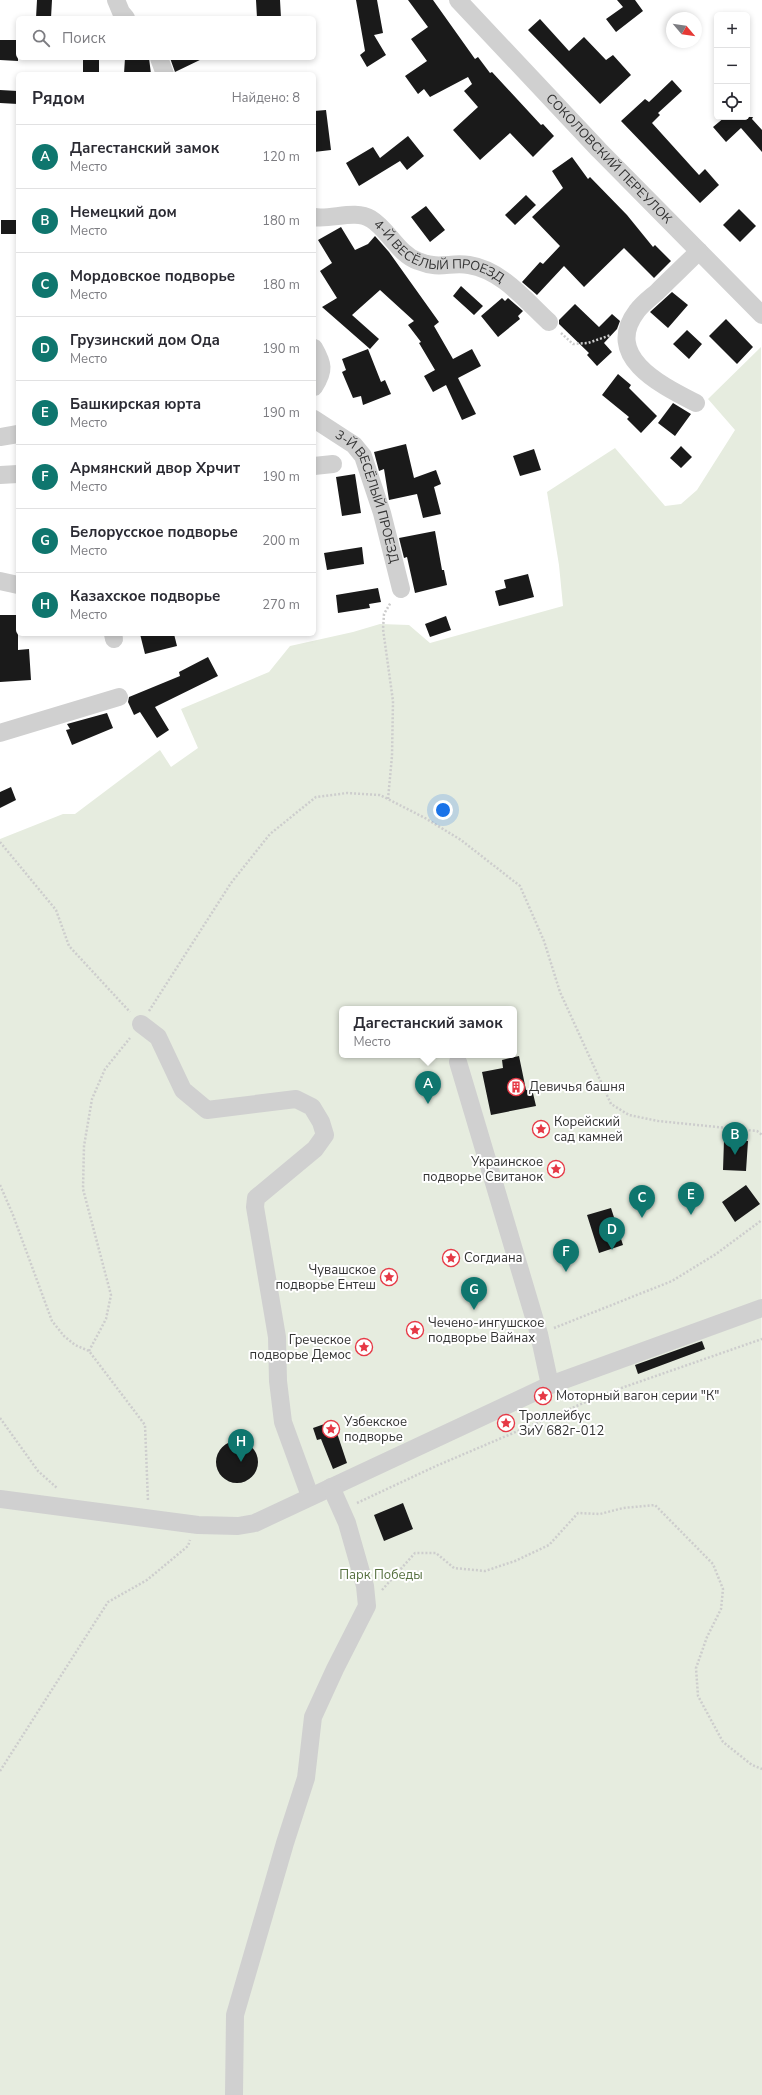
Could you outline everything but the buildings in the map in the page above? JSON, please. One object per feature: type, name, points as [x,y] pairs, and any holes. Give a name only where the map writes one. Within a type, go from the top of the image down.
[{"type":"street","points":[[116,0],[124,16]]},
{"type":"street","name":"СОКОЛОВСКИЙ ПЕРЕУЛОК","points":[[458,0],[600,150],[762,316]]},
{"type":"street","points":[[160,60],[164,72]]},
{"type":"street","name":"4-Й ВЕСЁЛЫЙ ПРОЕЗД","points":[[316,217],[358,215],[371,219],[398,247],[417,261],[437,267],[468,265],[485,268],[501,278],[549,322]]},
{"type":"street","points":[[696,403],[665,388],[645,373],[634,361],[627,345],[628,329],[637,311],[699,251]]},
{"type":"street","points":[[316,352],[322,363],[322,367],[316,382]]},
{"type":"street","name":"3-Й ВЕСЁЛЫЙ ПРОЕЗД","points":[[316,420],[354,445],[363,456],[382,513],[401,589]]},
{"type":"street","points":[[0,437],[16,434]]},
{"type":"street","points":[[316,466],[333,464]]},
{"type":"street","points":[[0,475],[16,474]]},
{"type":"street","points":[[0,581],[16,585]]},
{"type":"street","points":[[0,732],[120,697]]},
{"type":"street","points":[[141,1024],[158,1037],[183,1090],[207,1110],[296,1099],[312,1107],[321,1122],[325,1135],[315,1149],[256,1198],[256,1207],[277,1337],[278,1381],[283,1422],[310,1496]]},
{"type":"street","points":[[458,1062],[539,1334],[550,1385]]},
{"type":"street","points":[[0,1499],[198,1525],[238,1526],[255,1523],[550,1385],[762,1308]]},
{"type":"street","points":[[234,2095],[235,2014],[284,1843],[306,1778],[313,1717],[335,1669],[367,1606],[364,1586],[342,1510],[331,1487]]},
{"type":"path","points":[[549,322],[573,344],[588,343],[615,334],[632,320]]},
{"type":"path","points":[[388,799],[392,756],[393,701],[383,629],[384,614],[401,589]]},
{"type":"path","points":[[89,1351],[106,1319],[111,1295],[83,1189],[84,1146],[92,1099],[105,1069],[141,1024],[231,883],[270,834],[316,797],[347,793],[380,794],[425,818],[461,840],[520,886],[544,941],[560,992],[611,1104],[629,1115],[658,1121],[758,1131],[762,1135]]},
{"type":"path","points":[[0,842],[56,910],[69,946],[141,1024]]},
{"type":"path","points":[[0,1185],[13,1215],[52,1321],[64,1336],[75,1345],[89,1351],[145,1425],[148,1519]]},
{"type":"path","points":[[539,1334],[672,1281],[716,1254],[762,1220]]},
{"type":"path","points":[[342,1510],[436,1466],[607,1393],[762,1339]]},
{"type":"path","points":[[0,1418],[38,1471],[59,1490]]},
{"type":"path","points":[[367,1606],[416,1553],[436,1553],[454,1568],[485,1571],[515,1561],[549,1545],[578,1513],[600,1514],[623,1508],[655,1505],[713,1564],[723,1589],[721,1609],[696,1668],[698,1696],[723,1742],[752,1765],[762,1770]]},
{"type":"path","points":[[0,1771],[108,1602],[147,1580],[188,1546],[198,1525]]},
{"type":"green space","name":"Парк Победы","points":[[761,347],[762,2095],[0,2095],[0,839],[63,814],[75,814],[160,750],[171,767],[198,748],[181,709],[269,672],[290,646],[353,632],[380,624],[409,625],[430,643],[563,606],[559,565],[547,492],[615,448],[665,506],[681,504],[697,490],[735,430],[708,399]]},
{"type":"place","name":"Девичья башня","points":[[516,1087]]},
{"type":"place","name":"Дагестанский замок","points":[[428,1104]]},
{"type":"place","name":"Корейский сад камней","points":[[541,1129]]},
{"type":"place","name":"Немецкий дом","points":[[735,1155]]},
{"type":"place","name":"Украинское подворье Свитанок","points":[[556,1169]]},
{"type":"place","name":"Башкирская юрта","points":[[691,1215]]},
{"type":"place","name":"Мордовское подворье","points":[[642,1218]]},
{"type":"place","name":"Грузинский дом Ода","points":[[612,1250]]},
{"type":"place","name":"Согдиана","points":[[451,1258]]},
{"type":"place","name":"Армянский двор Хрчит","points":[[566,1272]]},
{"type":"place","name":"Чувашское подворье Ентеш","points":[[389,1277]]},
{"type":"place","name":"Белорусское подворье","points":[[474,1310]]},
{"type":"place","name":"Чечено-ингушское подворье Вайнах","points":[[415,1330]]},
{"type":"place","name":"Греческое подворье Демос","points":[[364,1347]]},
{"type":"place","name":"Моторный вагон серии \"К\"","points":[[543,1396]]},
{"type":"place","name":"Троллейбус ЗиУ 682г-012","points":[[506,1423]]},
{"type":"place","name":"Узбекское подворье","points":[[331,1429]]},
{"type":"place","name":"Казахское подворье","points":[[241,1462]]}]
